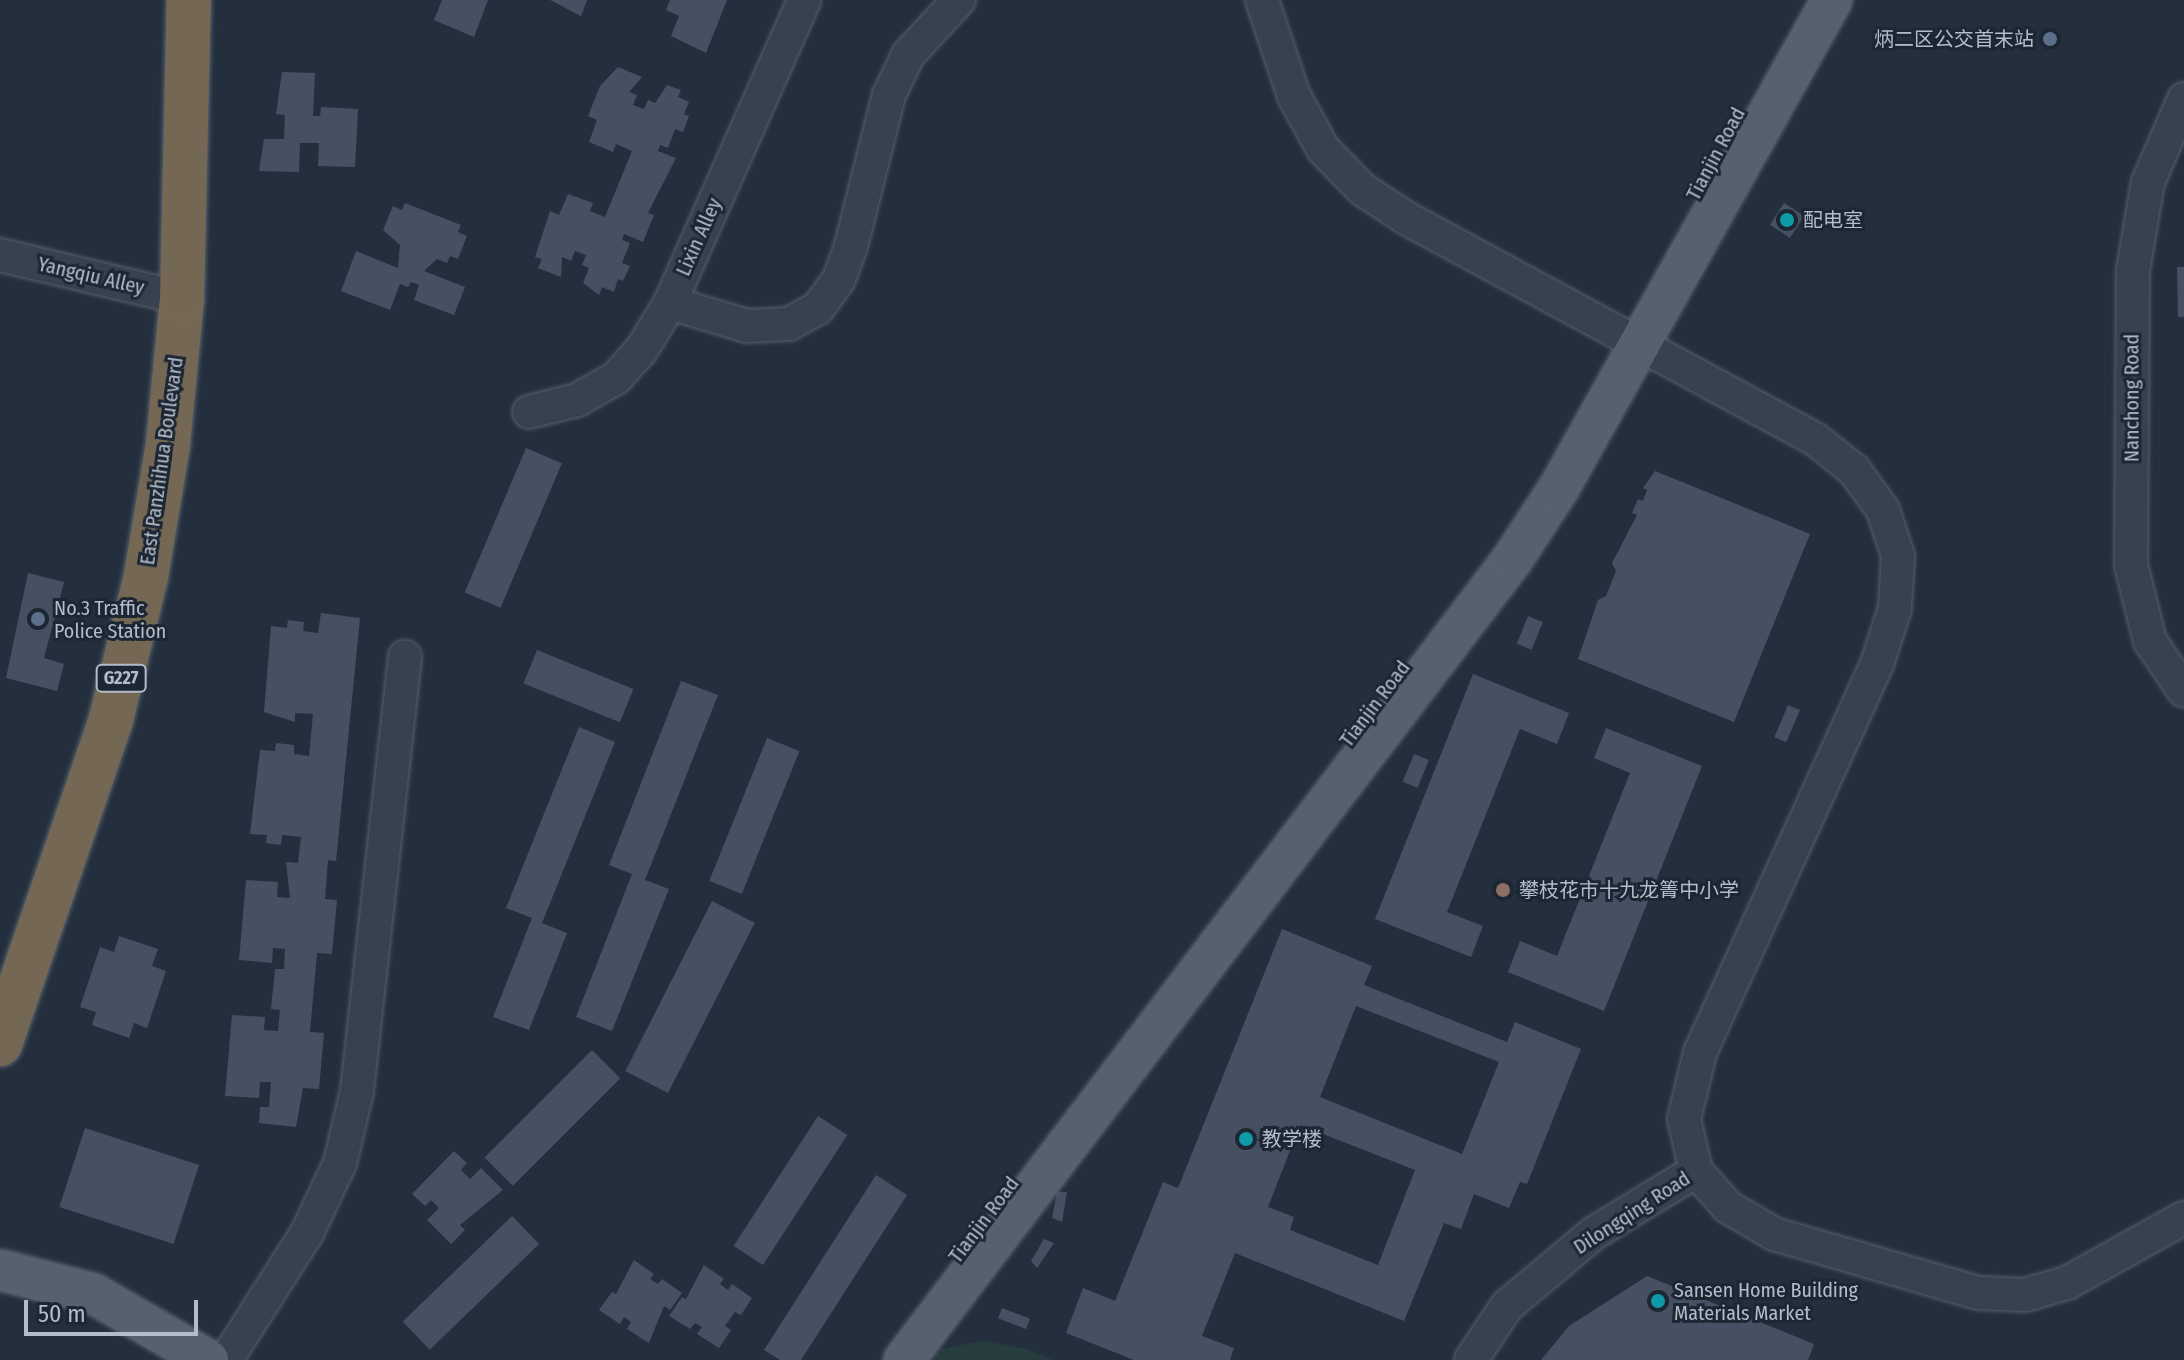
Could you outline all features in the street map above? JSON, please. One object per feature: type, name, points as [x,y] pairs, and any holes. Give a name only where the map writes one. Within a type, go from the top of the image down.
[{"type":"highway","name":"East Panzhihua Boulevard","points":[[0,1044],[111,719],[146,576],[168,444],[171,295],[167,0]]},
{"type":"highway","name":"East Panzhihua Boulevard","points":[[0,982],[90,716],[125,574],[171,295],[189,0]]},
{"type":"main road","name":"Tianjin Road","points":[[877,1360],[1492,547],[1631,337],[1802,0]]},
{"type":"main road","points":[[904,1360],[1512,560],[1631,337],[1832,0]]},
{"type":"main road","points":[[0,1270],[94,1294],[208,1360]]},
{"type":"main road","points":[[0,1296],[87,1319],[164,1360]]},
{"type":"street","name":"Lixin Alley","points":[[529,412],[577,400],[616,378],[642,349],[670,303],[804,0]]},
{"type":"street","points":[[670,303],[747,326],[789,324],[818,308],[839,279],[851,246],[895,82],[908,55],[937,18],[959,0]]},
{"type":"street","points":[[1262,0],[1308,122],[1323,149],[1362,189],[1406,218],[1815,439],[1854,470],[1883,510],[1898,556],[1895,608],[1877,664],[1700,1053],[1684,1119],[1696,1171],[1728,1207],[1774,1234],[1979,1293],[2025,1295],[2067,1283],[2184,1218]]},
{"type":"street","name":"Nanchong Road","points":[[2184,99],[2148,182],[2133,271],[2131,565],[2150,641],[2184,691]]},
{"type":"street","name":"Yangqiu Alley","points":[[0,255],[171,295]]},
{"type":"street","points":[[226,1360],[307,1233],[340,1163],[357,1091],[405,657]]},
{"type":"street","name":"Dilongqing Road","points":[[1471,1360],[1507,1306],[1529,1287],[1594,1233],[1696,1171]]},
{"type":"green space","points":[[982,1341],[1024,1348],[1053,1360],[921,1360],[940,1349]]},
{"type":"building","points":[[442,0],[488,0],[474,37],[434,20]]},
{"type":"building","points":[[550,0],[587,0],[581,16]]},
{"type":"building","points":[[670,0],[727,0],[706,53],[671,36],[679,16],[666,10]]},
{"type":"building","points":[[618,67],[642,77],[629,92],[637,95],[633,105],[644,109],[648,100],[655,103],[667,85],[681,90],[678,97],[689,102],[684,114],[689,116],[683,132],[675,129],[668,148],[660,145],[658,151],[676,158],[648,213],[654,215],[643,242],[624,234],[622,240],[630,243],[622,263],[630,266],[623,281],[618,279],[614,292],[602,287],[599,295],[583,283],[589,268],[582,265],[586,255],[575,251],[571,261],[562,257],[561,277],[538,268],[542,259],[535,257],[550,211],[559,215],[568,194],[593,203],[590,211],[605,217],[632,151],[616,144],[613,152],[589,142],[597,120],[588,116],[600,86]]},
{"type":"building","points":[[282,72],[315,73],[313,116],[320,116],[321,107],[358,109],[355,167],[318,166],[319,143],[300,143],[299,172],[259,171],[264,139],[284,139],[285,115],[276,114]]},
{"type":"building","points":[[405,203],[461,225],[458,232],[467,236],[458,259],[450,256],[447,263],[437,259],[424,271],[465,287],[454,315],[414,300],[419,285],[411,282],[408,287],[400,284],[390,310],[341,291],[356,251],[398,268],[400,245],[383,230],[393,206],[402,210]]},
{"type":"building","name":"配电室","points":[[1784,203],[1804,216],[1790,238],[1770,225]]},
{"type":"building","points":[[2177,267],[2184,267],[2184,317],[2178,317]]},
{"type":"building","points":[[526,448],[562,463],[501,608],[465,593]]},
{"type":"building","points":[[1655,471],[1810,534],[1734,722],[1578,659],[1598,600],[1606,596],[1616,571],[1612,563],[1637,515],[1632,513],[1638,499],[1643,501],[1647,490],[1643,488]]},
{"type":"building","name":"No.3 Traffic Police Station","points":[[28,573],[64,582],[44,658],[64,664],[57,691],[6,678]]},
{"type":"building","points":[[321,613],[360,618],[336,861],[328,860],[325,899],[337,900],[332,954],[317,953],[310,1032],[324,1033],[319,1089],[303,1088],[296,1127],[259,1123],[260,1107],[269,1107],[271,1082],[260,1082],[259,1098],[225,1096],[232,1015],[265,1017],[264,1030],[278,1031],[280,1010],[271,1009],[275,969],[284,969],[285,949],[273,948],[272,963],[239,960],[246,880],[278,882],[277,897],[290,898],[286,862],[298,863],[301,837],[282,835],[281,845],[266,843],[267,835],[250,834],[260,750],[275,751],[276,743],[294,745],[294,754],[309,756],[313,714],[295,713],[295,722],[264,712],[271,626],[287,628],[288,620],[304,622],[303,631],[318,633]]},
{"type":"building","points":[[1528,616],[1543,622],[1532,650],[1517,644]]},
{"type":"building","points":[[537,650],[633,689],[620,722],[524,683]]},
{"type":"building","points":[[1473,674],[1569,713],[1557,744],[1520,729],[1447,912],[1483,926],[1471,957],[1375,919]]},
{"type":"building","points":[[681,681],[718,695],[645,880],[669,889],[612,1031],[576,1017],[632,874],[609,865]]},
{"type":"building","points":[[1788,705],[1800,710],[1786,742],[1774,737]]},
{"type":"building","points":[[579,727],[615,742],[542,923],[567,933],[529,1030],[493,1017],[532,918],[506,908]]},
{"type":"building","points":[[1606,728],[1702,766],[1604,1011],[1508,972],[1520,941],[1557,956],[1630,773],[1594,758]]},
{"type":"building","points":[[767,738],[799,751],[742,894],[709,881]]},
{"type":"building","points":[[1414,754],[1429,760],[1418,788],[1403,782]]},
{"type":"building","points":[[712,901],[755,923],[668,1093],[625,1071]]},
{"type":"building","name":"教学楼","points":[[1282,929],[1372,966],[1364,985],[1507,1042],[1515,1022],[1581,1049],[1527,1184],[1520,1182],[1509,1208],[1474,1194],[1461,1229],[1444,1223],[1404,1321],[1235,1253],[1202,1336],[1234,1348],[1230,1360],[1134,1360],[1066,1333],[1083,1288],[1115,1301],[1163,1182],[1178,1188]],"holes":[[[1356,1006],[1499,1062],[1462,1154],[1320,1097]],[[1300,1125],[1415,1170],[1378,1265],[1290,1230],[1294,1217],[1268,1207]]]},
{"type":"building","points":[[119,936],[158,949],[152,966],[166,971],[147,1028],[134,1023],[129,1038],[92,1025],[96,1012],[80,1007],[100,947],[114,952]]},
{"type":"building","points":[[592,1050],[620,1078],[513,1186],[485,1157]]},
{"type":"building","points":[[818,1116],[847,1135],[763,1265],[734,1246]]},
{"type":"building","points":[[85,1128],[199,1165],[173,1244],[59,1207]]},
{"type":"building","points":[[454,1151],[467,1163],[461,1170],[470,1179],[481,1168],[503,1190],[460,1225],[465,1230],[451,1244],[427,1220],[439,1208],[431,1200],[425,1206],[412,1194]]},
{"type":"building","points":[[876,1175],[907,1195],[801,1360],[780,1360],[764,1350]]},
{"type":"building","points":[[1057,1192],[1067,1192],[1062,1222],[1052,1218]]},
{"type":"building","points":[[512,1216],[539,1244],[430,1350],[403,1322]]},
{"type":"building","points":[[1044,1239],[1054,1243],[1037,1268],[1031,1261]]},
{"type":"building","points":[[634,1260],[654,1274],[650,1279],[658,1284],[662,1279],[682,1293],[670,1310],[664,1306],[649,1343],[627,1329],[631,1322],[624,1317],[620,1324],[599,1310],[612,1292],[616,1294]]},
{"type":"building","points":[[704,1265],[724,1279],[720,1284],[728,1290],[732,1284],[752,1298],[741,1315],[735,1312],[725,1326],[731,1330],[719,1348],[697,1334],[702,1327],[695,1323],[690,1329],[669,1316],[682,1297],[686,1299]]},
{"type":"building","name":"Sansen Home Building Materials Market","points":[[1647,1276],[1814,1344],[1808,1360],[1541,1360],[1569,1326]]},
{"type":"building","points":[[1002,1308],[1030,1319],[1026,1329],[998,1318]]},
{"type":"place","name":"炳二区公交首末站","points":[[2050,39]]},
{"type":"place","name":"配电室","points":[[1787,220]]},
{"type":"place","name":"No.3 Traffic Police Station","points":[[38,619]]},
{"type":"place","name":"攀枝花市十九龙箐中小学","points":[[1503,890]]},
{"type":"place","name":"教学楼","points":[[1246,1139]]},
{"type":"place","name":"Sansen Home Building Materials Market","points":[[1658,1301]]}]
